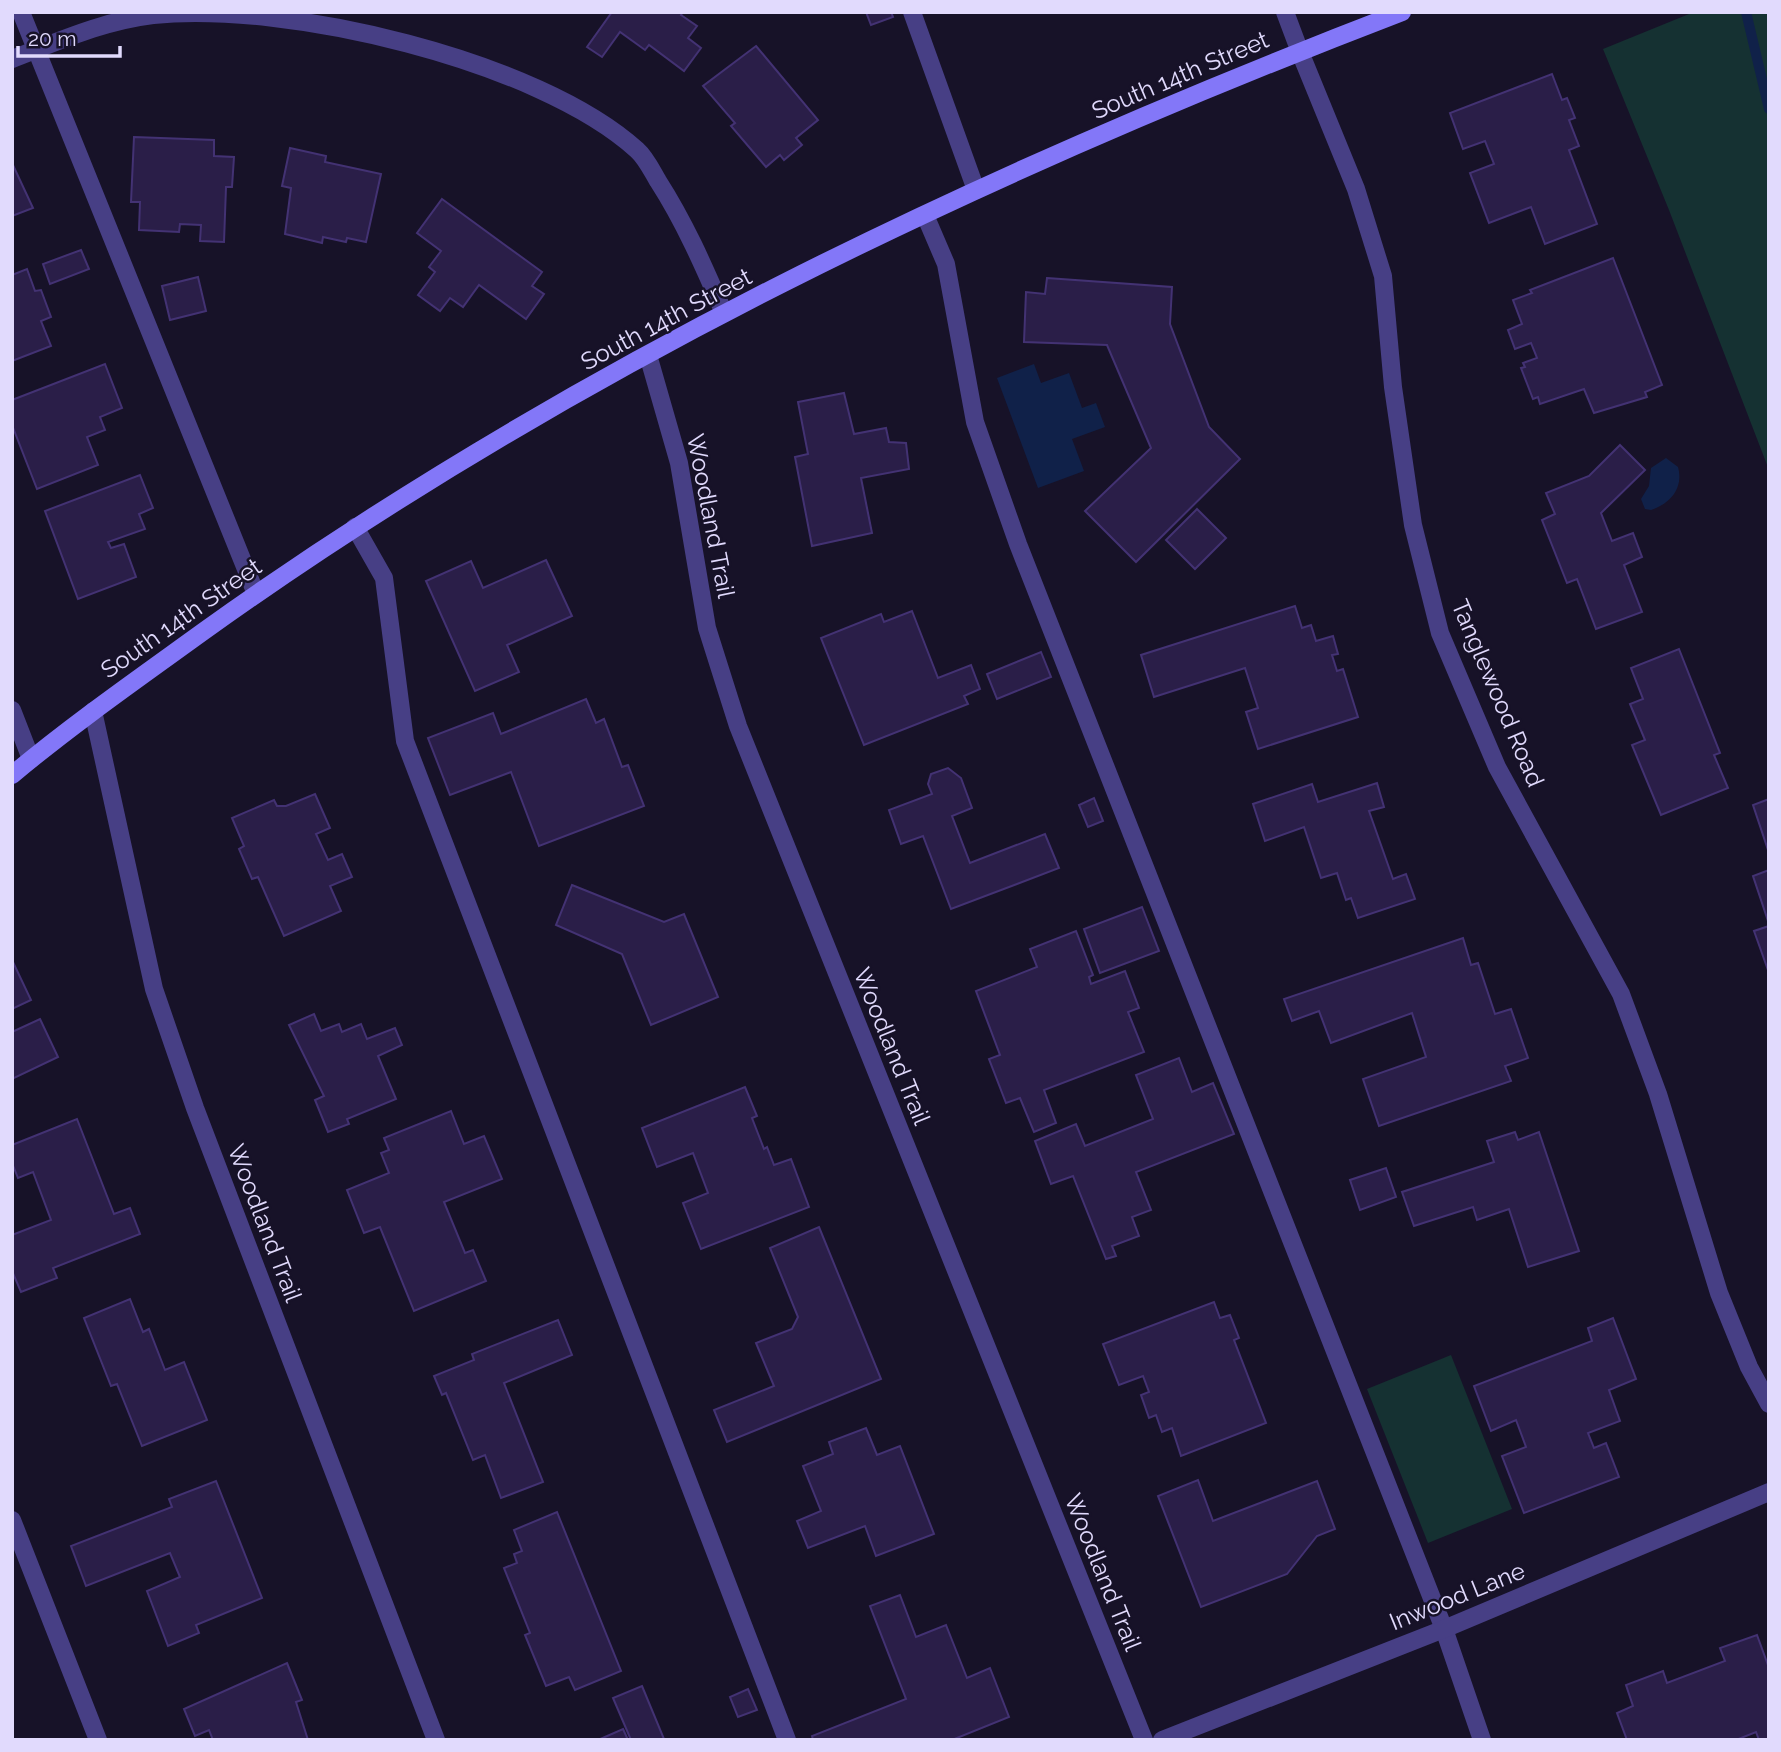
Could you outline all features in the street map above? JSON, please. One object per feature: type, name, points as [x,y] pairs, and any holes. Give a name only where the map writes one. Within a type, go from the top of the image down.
[{"type":"main road","name":"South 14th Street","points":[[12,775],[93,711],[355,527],[473,453],[724,313],[976,190],[1183,98],[1402,12]]},
{"type":"street","points":[[21,12],[256,594]]},
{"type":"street","points":[[912,12],[976,190]]},
{"type":"street","name":"Tanglewood Road","points":[[1285,12],[1356,189],[1383,276],[1393,387],[1413,525],[1440,633],[1497,767],[1621,994],[1658,1094],[1719,1293],[1749,1367],[1769,1404]]},
{"type":"street","points":[[12,59],[96,26],[153,15],[225,13],[279,18],[379,38],[499,73],[586,112],[639,152],[683,220],[724,313]]},
{"type":"street","points":[[925,215],[946,264],[975,422],[1018,544],[1444,1629],[1482,1740]]},
{"type":"street","name":"Woodland Trail","points":[[648,355],[679,463],[707,628],[738,726],[1144,1740]]},
{"type":"street","points":[[355,527],[384,578],[405,741],[787,1740]]},
{"type":"street","points":[[12,710],[31,759]]},
{"type":"street","name":"Woodland Trail","points":[[93,711],[155,989],[195,1108],[436,1740]]},
{"type":"street","name":"Inwood Lane","points":[[1162,1740],[1444,1629],[1769,1492]]},
{"type":"street","points":[[12,1520],[98,1740]]},
{"type":"green space","points":[[1694,12],[1769,12],[1769,470],[1669,210],[1603,49]]},
{"type":"green space","points":[[1451,1355],[1512,1509],[1428,1543],[1367,1389]]},
{"type":"water","points":[[1034,364],[1041,383],[1069,373],[1082,408],[1096,403],[1105,427],[1072,439],[1084,471],[1038,488],[997,378]]},
{"type":"water","points":[[1666,458],[1678,467],[1677,488],[1664,504],[1651,510],[1645,509],[1641,499],[1649,486],[1651,468]]},
{"type":"building","points":[[612,12],[683,12],[681,15],[697,26],[688,38],[701,48],[684,71],[649,45],[645,50],[620,32],[602,57],[587,47]]},
{"type":"building","points":[[866,12],[891,12],[893,17],[871,25]]},
{"type":"building","points":[[756,46],[818,120],[796,138],[802,145],[784,160],[780,155],[766,167],[731,126],[735,123],[703,86]]},
{"type":"building","points":[[1552,74],[1562,100],[1567,98],[1575,118],[1569,120],[1579,146],[1569,150],[1597,224],[1545,244],[1531,207],[1489,223],[1470,173],[1494,164],[1485,141],[1463,149],[1450,113]]},
{"type":"building","points":[[134,137],[214,140],[214,156],[234,157],[232,187],[226,187],[224,242],[200,241],[201,225],[180,224],[179,232],[139,230],[140,202],[131,202]]},
{"type":"building","points":[[290,148],[326,156],[325,162],[381,174],[366,242],[347,238],[346,242],[323,237],[322,243],[285,234],[291,188],[282,186]]},
{"type":"building","points":[[12,163],[33,208],[12,216]]},
{"type":"building","points":[[442,199],[542,272],[532,286],[544,294],[526,319],[479,285],[463,307],[450,298],[440,311],[418,295],[435,272],[429,267],[441,251],[417,233]]},
{"type":"building","points":[[81,250],[89,269],[50,284],[43,264]]},
{"type":"building","points":[[1613,258],[1662,385],[1645,392],[1647,397],[1594,413],[1584,389],[1540,404],[1538,397],[1533,399],[1521,368],[1525,367],[1523,363],[1537,358],[1531,343],[1515,349],[1508,330],[1522,324],[1513,300],[1532,293],[1530,290]]},
{"type":"building","points":[[27,269],[35,291],[41,290],[51,317],[41,321],[51,346],[12,361],[12,275]]},
{"type":"building","points":[[198,277],[206,311],[170,320],[162,286]]},
{"type":"building","points":[[1047,278],[1172,287],[1170,324],[1209,427],[1240,459],[1136,562],[1085,511],[1151,448],[1107,345],[1024,342],[1026,292],[1045,294]]},
{"type":"building","points":[[105,364],[122,408],[100,417],[105,430],[87,437],[98,465],[37,489],[12,425],[12,400]]},
{"type":"building","points":[[844,393],[854,434],[886,428],[889,442],[906,443],[909,469],[861,478],[872,533],[812,546],[795,457],[808,454],[798,402]]},
{"type":"building","points":[[1620,445],[1645,470],[1601,513],[1612,541],[1633,533],[1642,557],[1624,565],[1642,612],[1596,629],[1577,579],[1567,583],[1542,520],[1555,514],[1546,493],[1589,476]]},
{"type":"building","points":[[140,475],[153,508],[139,514],[145,529],[108,542],[111,548],[124,544],[136,577],[78,599],[45,511]]},
{"type":"building","points":[[1197,509],[1226,538],[1195,569],[1166,540]]},
{"type":"building","points":[[546,560],[572,616],[507,645],[519,672],[475,691],[426,581],[471,561],[483,588]]},
{"type":"building","points":[[1295,606],[1302,628],[1311,625],[1316,641],[1333,636],[1338,654],[1332,655],[1337,671],[1343,669],[1358,717],[1258,749],[1246,712],[1258,708],[1245,668],[1154,697],[1141,655]]},
{"type":"building","points":[[912,611],[938,678],[971,665],[980,689],[964,696],[968,704],[864,745],[821,638],[881,614],[884,622]]},
{"type":"building","points":[[1679,649],[1720,753],[1714,755],[1728,788],[1661,815],[1632,745],[1645,740],[1630,704],[1643,699],[1631,668]]},
{"type":"building","points":[[1041,652],[1051,677],[997,699],[987,674]]},
{"type":"building","points":[[586,699],[596,723],[604,719],[622,767],[628,765],[644,806],[539,846],[511,772],[450,795],[428,738],[493,713],[501,734]]},
{"type":"building","points":[[948,768],[961,778],[972,808],[952,816],[970,863],[1045,834],[1059,868],[951,909],[923,836],[901,844],[889,810],[932,794],[928,784],[931,774]]},
{"type":"building","points":[[1377,783],[1384,807],[1369,811],[1393,879],[1406,874],[1415,899],[1358,918],[1351,898],[1346,900],[1337,873],[1321,878],[1304,827],[1265,841],[1253,804],[1312,784],[1318,802]]},
{"type":"building","points":[[315,794],[330,828],[316,834],[328,860],[342,854],[352,877],[330,886],[341,911],[284,936],[258,877],[252,879],[239,849],[244,846],[232,818],[274,800],[277,806],[286,806]]},
{"type":"building","points":[[1094,798],[1103,821],[1088,827],[1079,805]]},
{"type":"building","points":[[1769,799],[1769,853],[1753,805]]},
{"type":"building","points":[[1769,870],[1769,924],[1753,876]]},
{"type":"building","points":[[572,885],[664,922],[684,914],[718,997],[651,1025],[622,954],[556,925]]},
{"type":"building","points":[[1142,907],[1159,951],[1100,973],[1084,929]]},
{"type":"building","points":[[1769,926],[1769,973],[1754,931]]},
{"type":"building","points":[[1076,931],[1093,975],[1089,977],[1091,984],[1125,971],[1139,1008],[1128,1012],[1144,1052],[1044,1090],[1056,1123],[1034,1132],[1020,1098],[1006,1103],[989,1059],[1000,1055],[976,991],[1037,967],[1030,949]]},
{"type":"building","points":[[1463,938],[1471,965],[1478,963],[1495,1014],[1511,1009],[1528,1058],[1505,1066],[1511,1081],[1379,1126],[1363,1079],[1426,1057],[1412,1013],[1331,1043],[1319,1011],[1292,1021],[1284,999]]},
{"type":"building","points":[[12,960],[31,1000],[12,1009]]},
{"type":"building","points":[[314,1014],[321,1031],[339,1024],[342,1032],[361,1024],[367,1039],[395,1028],[402,1045],[378,1056],[396,1099],[347,1119],[349,1124],[328,1132],[315,1100],[324,1096],[289,1025]]},
{"type":"building","points":[[40,1019],[58,1057],[12,1079],[12,1032]]},
{"type":"building","points":[[1179,1058],[1192,1092],[1213,1083],[1234,1134],[1136,1172],[1151,1210],[1132,1217],[1139,1236],[1112,1246],[1116,1256],[1106,1259],[1073,1176],[1051,1184],[1035,1141],[1076,1124],[1085,1146],[1153,1119],[1136,1075]]},
{"type":"building","points":[[745,1087],[757,1116],[752,1118],[764,1149],[767,1147],[774,1165],[791,1159],[809,1207],[701,1249],[683,1203],[708,1193],[693,1153],[657,1167],[642,1128]]},
{"type":"building","points":[[451,1111],[464,1144],[484,1136],[502,1179],[444,1202],[465,1253],[473,1250],[486,1281],[414,1311],[380,1227],[364,1233],[347,1190],[389,1173],[381,1153],[389,1150],[384,1138]]},
{"type":"building","points":[[77,1119],[114,1214],[130,1208],[140,1234],[53,1268],[57,1278],[21,1292],[12,1271],[12,1235],[51,1220],[33,1172],[18,1178],[12,1163],[12,1145]]},
{"type":"building","points":[[1515,1132],[1518,1140],[1539,1132],[1579,1251],[1528,1267],[1509,1209],[1477,1220],[1473,1207],[1414,1226],[1402,1192],[1494,1162],[1487,1141]]},
{"type":"building","points":[[1386,1168],[1396,1197],[1360,1210],[1350,1180]]},
{"type":"building","points":[[819,1227],[881,1379],[727,1442],[714,1410],[774,1386],[756,1343],[792,1329],[798,1317],[770,1248]]},
{"type":"building","points":[[130,1299],[143,1332],[149,1329],[165,1370],[184,1362],[207,1420],[142,1446],[117,1384],[111,1386],[84,1318]]},
{"type":"building","points":[[1214,1302],[1220,1318],[1230,1315],[1239,1338],[1234,1340],[1266,1423],[1181,1456],[1172,1428],[1162,1432],[1156,1415],[1149,1418],[1141,1395],[1149,1392],[1143,1376],[1119,1385],[1103,1344]]},
{"type":"building","points":[[1613,1318],[1636,1379],[1609,1390],[1620,1421],[1588,1433],[1594,1448],[1606,1443],[1619,1477],[1524,1513],[1502,1456],[1526,1447],[1516,1420],[1491,1431],[1474,1386],[1592,1341],[1588,1328]]},
{"type":"building","points":[[558,1320],[572,1355],[504,1383],[543,1482],[501,1498],[485,1455],[473,1460],[446,1393],[442,1395],[434,1376],[474,1360],[472,1354]]},
{"type":"building","points":[[866,1428],[877,1455],[900,1446],[934,1534],[876,1556],[865,1526],[808,1548],[797,1521],[821,1511],[803,1466],[833,1454],[829,1442]]},
{"type":"building","points":[[1198,1480],[1213,1521],[1317,1481],[1335,1529],[1317,1536],[1287,1574],[1201,1607],[1158,1496]]},
{"type":"building","points":[[216,1481],[262,1598],[196,1625],[199,1633],[168,1646],[147,1591],[180,1577],[170,1553],[86,1586],[71,1546],[172,1507],[169,1499]]},
{"type":"building","points":[[557,1512],[621,1671],[575,1690],[569,1677],[546,1686],[525,1635],[530,1633],[504,1568],[517,1563],[514,1554],[522,1551],[514,1530]]},
{"type":"building","points":[[900,1595],[916,1637],[946,1625],[967,1678],[990,1668],[1009,1717],[952,1740],[813,1740],[812,1736],[906,1699],[870,1606]]},
{"type":"building","points":[[1757,1635],[1769,1668],[1769,1740],[1759,1740],[1756,1732],[1736,1740],[1627,1740],[1617,1713],[1633,1706],[1626,1685],[1663,1671],[1667,1683],[1725,1661],[1720,1648]]},
{"type":"building","points":[[287,1663],[302,1700],[296,1702],[308,1740],[213,1740],[209,1730],[195,1736],[184,1709]]},
{"type":"building","points":[[642,1686],[664,1739],[662,1740],[631,1740],[613,1698]]},
{"type":"building","points":[[748,1689],[757,1710],[738,1717],[730,1697]]},
{"type":"building","points":[[623,1729],[628,1740],[598,1740]]},
{"type":"waterway","points":[[1746,12],[1769,109]]}]
